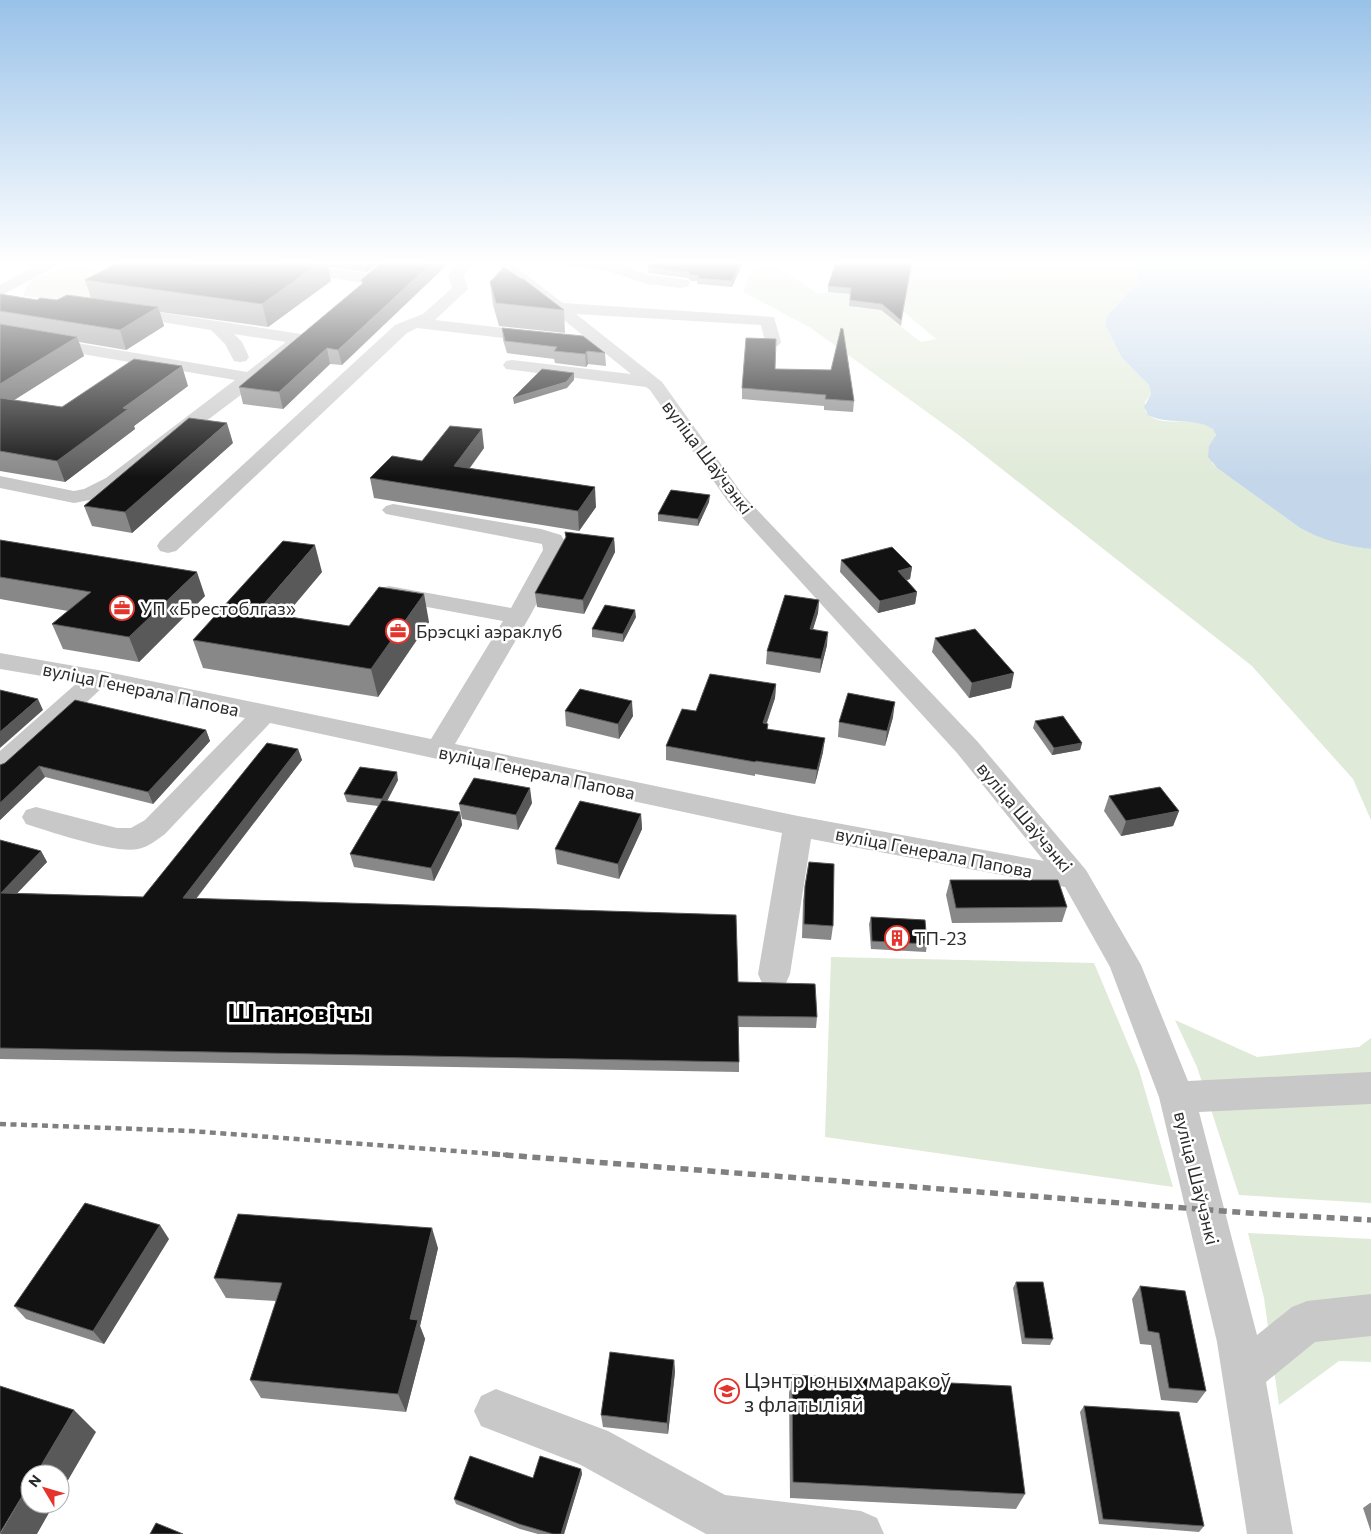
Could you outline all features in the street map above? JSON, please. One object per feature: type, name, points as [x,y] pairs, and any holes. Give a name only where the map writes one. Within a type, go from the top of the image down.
[{"type":"street","points":[[224,334],[233,342],[240,357]]},
{"type":"street","points":[[262,334],[301,340]]},
{"type":"street","points":[[0,482],[74,497],[89,495],[112,482],[308,334]]},
{"type":"street","points":[[168,546],[396,334]]},
{"type":"street","points":[[509,334],[557,339]]},
{"type":"street","name":"вуліца Шаўчэнкі","points":[[591,334],[651,382],[736,499],[967,747],[1075,878],[1125,965],[1177,1097],[1238,1342],[1270,1534]]},
{"type":"street","points":[[770,334],[772,342]]},
{"type":"street","points":[[0,336],[252,378]]},
{"type":"street","points":[[575,340],[602,342]]},
{"type":"street","points":[[512,365],[651,382]]},
{"type":"street","points":[[393,510],[533,534],[554,540],[554,550],[518,616],[438,751]]},
{"type":"street","points":[[378,591],[518,616]]},
{"type":"street","name":"вуліца Генерала Папова","points":[[0,661],[98,678],[798,826],[1075,878]]},
{"type":"street","points":[[0,766],[98,678]]},
{"type":"street","points":[[36,818],[117,839],[136,839],[155,827],[264,714]]},
{"type":"street","points":[[774,974],[798,826]]},
{"type":"street","points":[[1177,1097],[1371,1088]]},
{"type":"street","points":[[1243,1373],[1307,1322],[1371,1315]]},
{"type":"street","points":[[496,1412],[592,1447],[720,1517],[861,1534]]},
{"type":"green space","points":[[819,334],[910,334],[921,342],[936,339],[930,334],[1109,334],[1122,358],[1149,385],[1151,394],[1145,402],[1145,411],[1152,417],[1170,422],[1191,421],[1209,426],[1216,432],[1212,463],[1217,468],[1300,528],[1335,542],[1371,549],[1371,820],[1353,779],[1252,666],[960,436]]},
{"type":"green space","points":[[831,957],[1094,963],[1139,1070],[1173,1187],[825,1137]]},
{"type":"green space","points":[[1175,1020],[1257,1057],[1359,1047],[1371,1038],[1371,1203],[1239,1195],[1197,1067]]},
{"type":"green space","points":[[1248,1233],[1371,1239],[1371,1362],[1339,1361],[1279,1405],[1264,1298]]},
{"type":"water","points":[[1109,334],[1371,334],[1371,549],[1334,542],[1300,528],[1217,468],[1208,457],[1209,446],[1216,435],[1213,429],[1197,423],[1164,420],[1148,415],[1144,407],[1151,394],[1149,385],[1122,358]]},
{"type":"building","points":[[0,334],[57,334],[77,337],[0,384]]},
{"type":"building","points":[[303,334],[356,334],[338,350],[327,348],[279,392],[239,387]]},
{"type":"building","points":[[503,334],[559,334],[583,336],[605,353],[587,351],[585,354],[554,351],[557,347],[505,341]]},
{"type":"building","points":[[840,334],[844,334],[854,401],[825,399],[826,395],[742,388],[746,338],[776,339],[775,369],[831,370]]},
{"type":"building","points":[[134,359],[182,366],[123,408],[128,409],[57,461],[0,451],[0,398],[62,407]]},
{"type":"building","points":[[542,369],[574,373],[566,382],[513,398]]},
{"type":"building","points":[[189,418],[227,423],[125,512],[84,506]]},
{"type":"building","points":[[450,426],[482,429],[454,466],[595,487],[578,511],[370,478],[392,456],[422,461]]},
{"type":"building","points":[[671,490],[710,495],[698,519],[658,514]]},
{"type":"building","points":[[565,532],[614,538],[583,600],[535,593],[566,537]]},
{"type":"building","points":[[0,540],[197,572],[129,637],[52,624],[91,592],[0,577]]},
{"type":"building","points":[[283,541],[315,545],[257,612],[349,626],[379,587],[424,594],[371,669],[193,640]]},
{"type":"building","points":[[892,547],[912,567],[898,571],[917,592],[880,601],[841,560]]},
{"type":"building","points":[[785,595],[819,600],[810,629],[828,632],[821,659],[767,651]]},
{"type":"building","points":[[605,605],[635,610],[623,634],[592,629]]},
{"type":"building","points":[[975,629],[1014,673],[972,683],[935,638]]},
{"type":"building","points":[[710,674],[776,684],[763,723],[768,724],[767,729],[825,738],[817,770],[755,762],[666,746],[682,709],[696,711]]},
{"type":"building","points":[[580,689],[632,701],[618,724],[565,711]]},
{"type":"building","points":[[0,690],[38,699],[0,732]]},
{"type":"building","points":[[848,693],[895,702],[887,731],[839,722]]},
{"type":"building","points":[[75,700],[206,730],[148,792],[39,766],[0,803],[0,765],[5,763]]},
{"type":"building","points":[[1063,716],[1082,743],[1054,748],[1035,721]]},
{"type":"building","points":[[267,743],[298,749],[183,898],[736,915],[738,982],[815,984],[817,1017],[738,1016],[739,1062],[0,1048],[0,840],[41,851],[1,893],[143,897]]},
{"type":"building","points":[[360,767],[397,772],[382,799],[344,794]]},
{"type":"building","points":[[474,778],[530,788],[516,815],[459,804]]},
{"type":"building","points":[[1160,787],[1179,811],[1126,821],[1109,796]]},
{"type":"building","points":[[382,800],[460,812],[431,868],[350,854]]},
{"type":"building","points":[[580,801],[641,814],[618,864],[555,849]]},
{"type":"building","points":[[809,862],[834,864],[833,926],[804,924],[805,886]]},
{"type":"building","points":[[950,880],[1058,880],[1067,907],[956,908]]},
{"type":"building","name":"ТП-23","points":[[871,917],[925,920],[927,944],[872,941]]},
{"type":"building","points":[[85,1203],[160,1225],[93,1331],[14,1306]]},
{"type":"building","points":[[238,1214],[432,1228],[410,1319],[418,1320],[398,1394],[250,1380],[282,1283],[214,1278]]},
{"type":"building","points":[[1016,1282],[1043,1282],[1053,1339],[1025,1338]]},
{"type":"building","points":[[1140,1286],[1185,1291],[1206,1391],[1169,1388],[1159,1333],[1148,1331]]},
{"type":"building","points":[[610,1352],[674,1360],[667,1423],[601,1415]]},
{"type":"building","points":[[792,1375],[1011,1386],[1025,1494],[793,1482]]},
{"type":"building","points":[[0,1386],[74,1410],[42,1464],[20,1464],[20,1500],[0,1533]]},
{"type":"building","points":[[1084,1406],[1179,1412],[1204,1526],[1103,1519]]},
{"type":"building","points":[[470,1456],[533,1478],[540,1456],[581,1469],[561,1534],[553,1534],[519,1524],[454,1499]]},
{"type":"building","points":[[156,1523],[183,1534],[150,1534]]},
{"type":"railway","points":[[0,1124],[191,1131],[508,1155]]},
{"type":"railway","points":[[492,1154],[1249,1213],[1371,1220]]},
{"type":"place","name":"УП «Брестоблгаз»","points":[[122,608]]},
{"type":"place","name":"Брэсцкі аэраклуб","points":[[398,631]]},
{"type":"place","name":"ТП-23","points":[[897,938]]},
{"type":"place","name":"Цэнтр юных маракоў з флатыліяй","points":[[727,1391]]},
{"type":"district","name":"Шпановічы","points":[[299,1011]]}]
